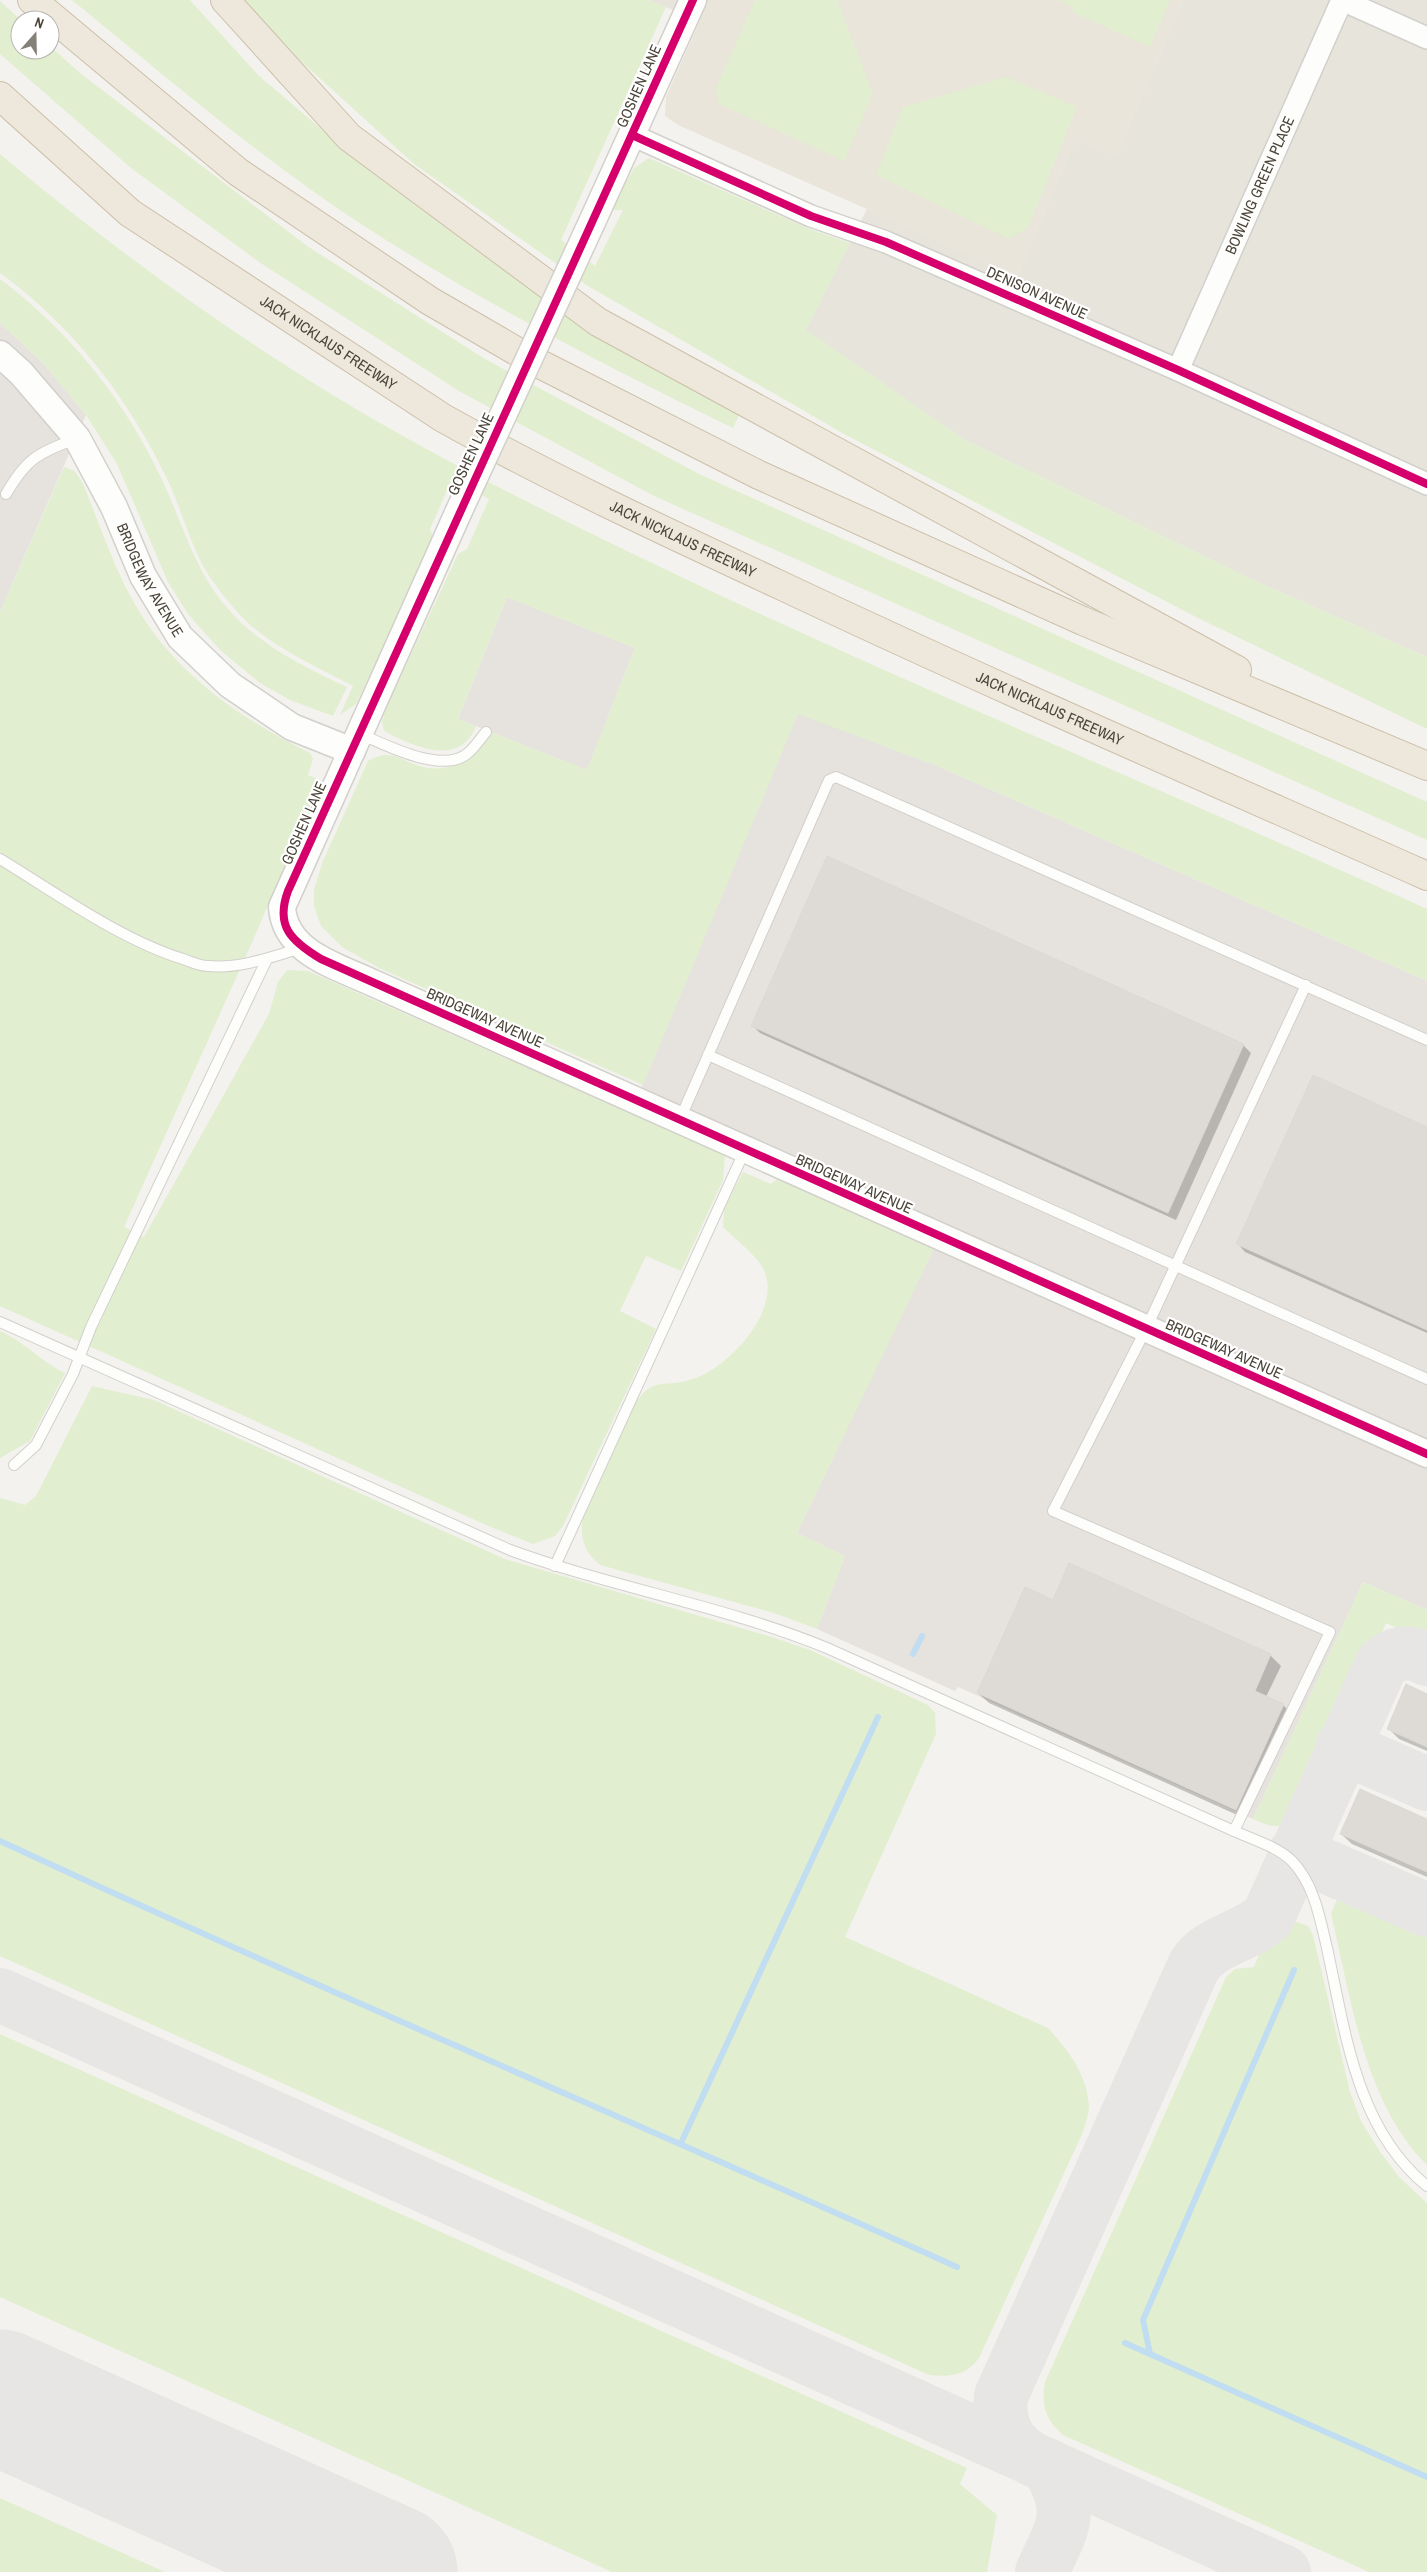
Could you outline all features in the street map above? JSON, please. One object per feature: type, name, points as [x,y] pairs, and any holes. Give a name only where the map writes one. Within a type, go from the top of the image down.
[{"type":"highway","points":[[32,0],[238,172],[430,301],[530,359],[759,475],[1083,622],[1427,766]]},
{"type":"highway","points":[[225,0],[349,137],[598,322],[1214,657],[1340,729]]},
{"type":"highway","name":"JACK NICKLAUS FREEWAY","points":[[0,96],[130,213],[442,418],[600,501],[912,648],[1427,876]]},
{"type":"street","name":"GOSHEN LANE","points":[[283,922],[282,907],[288,891],[458,513],[693,0]]},
{"type":"street","points":[[1342,0],[1427,38]]},
{"type":"street","name":"BOWLING GREEN PLACE","points":[[1178,370],[1342,0]]},
{"type":"street","name":"DENISON AVENUE","points":[[632,135],[811,216],[886,242],[1178,370],[1427,484]]},
{"type":"street","name":"BRIDGEWAY AVENUE","points":[[0,354],[21,373],[77,438],[114,507],[142,576],[180,637],[230,685],[292,728],[355,742]]},
{"type":"street","name":"BRIDGEWAY AVENUE","points":[[283,922],[290,935],[302,947],[365,979],[1427,1454]]},
{"type":"lane","points":[[6,494],[21,469],[44,451],[77,438]]},
{"type":"lane","points":[[355,742],[443,762],[467,755],[486,732]]},
{"type":"lane","points":[[679,1120],[829,780],[836,777],[1427,1040]]},
{"type":"lane","points":[[0,859],[158,952],[206,966],[228,967],[302,947]]},
{"type":"lane","points":[[14,1465],[36,1445],[73,1374],[91,1326],[267,958]]},
{"type":"lane","points":[[1234,1831],[1330,1632],[1053,1511],[1146,1329],[1306,985]]},
{"type":"lane","points":[[708,1055],[1175,1267],[1427,1378]]},
{"type":"lane","points":[[555,1566],[745,1150]]},
{"type":"lane","points":[[0,1322],[501,1546],[555,1566],[794,1635],[1234,1831],[1291,1860],[1306,1880],[1317,1906],[1352,2057],[1378,2128],[1400,2157],[1427,2186]]},
{"type":"shaded area","points":[[648,0],[709,0],[700,21]]},
{"type":"shaded area","points":[[709,0],[1183,0],[1116,155],[1075,139],[1017,276],[678,125],[665,116],[666,97]]},
{"type":"shaded area","points":[[1183,0],[1427,0],[1427,657],[1253,580],[965,440],[805,330],[867,209],[1017,276],[1075,139],[1116,155]]},
{"type":"shaded area","points":[[0,323],[42,362],[86,415],[0,612]]},
{"type":"shaded area","points":[[0,491],[37,508],[0,589]]},
{"type":"shaded area","points":[[507,597],[635,648],[587,770],[458,719]]},
{"type":"shaded area","points":[[798,713],[937,766],[1427,981],[1427,1610],[1363,1582],[1253,1819],[958,1687],[955,1691],[817,1629],[845,1556],[797,1533],[933,1249],[631,1113]]},
{"type":"green space","points":[[72,0],[190,0],[258,75],[374,174],[510,275],[739,415],[733,428],[544,332],[451,280],[361,224],[286,172]]},
{"type":"green space","points":[[243,0],[648,0],[666,7],[561,240],[595,266],[623,210],[610,210],[634,168],[649,158],[812,230],[850,243],[806,330],[965,440],[1253,580],[1427,657],[1427,729],[1198,618],[844,434],[588,286],[414,164],[292,53]]},
{"type":"green space","points":[[755,0],[837,0],[873,94],[844,161],[719,104],[716,88]]},
{"type":"green space","points":[[1057,0],[1170,0],[1150,47],[1072,12],[1073,7]]},
{"type":"green space","points":[[0,1],[10,10],[10,60],[60,60],[60,55],[80,73],[307,246],[485,359],[699,474],[1427,802],[1427,840],[654,496],[459,391],[259,262],[131,168],[0,54]]},
{"type":"green space","points":[[1006,77],[1077,107],[1028,228],[1009,239],[876,175],[903,107]]},
{"type":"green space","points":[[0,154],[122,251],[206,312],[336,397],[461,468],[768,618],[1427,909],[1427,981],[937,766],[798,714],[643,1085],[379,968],[342,947],[321,926],[314,906],[314,889],[323,861],[368,761],[384,755],[390,755],[423,767],[444,768],[463,761],[479,749],[491,732],[587,770],[635,648],[507,597],[458,719],[476,726],[469,739],[459,747],[447,750],[434,750],[421,747],[384,731],[382,722],[386,708],[458,554],[467,549],[489,499],[452,479],[430,529],[434,540],[356,704],[340,715],[353,686],[289,652],[258,632],[220,592],[202,564],[169,483],[154,452],[118,394],[76,341],[27,294],[0,273]]},
{"type":"green space","points":[[0,279],[51,322],[74,346],[115,398],[149,454],[204,575],[223,603],[264,642],[296,662],[347,687],[333,716],[290,700],[260,683],[220,650],[188,614],[168,582],[117,464],[86,415],[42,362],[0,323]]},
{"type":"green space","points":[[64,467],[75,471],[83,484],[112,557],[132,599],[166,649],[209,690],[233,708],[310,753],[313,759],[308,775],[321,781],[250,947],[124,1227],[144,1237],[269,1014],[278,982],[287,970],[308,971],[725,1155],[723,1180],[681,1271],[646,1256],[620,1311],[656,1329],[563,1526],[555,1536],[533,1544],[486,1525],[0,1306],[0,612]]},
{"type":"green space","points":[[743,1172],[771,1184],[777,1179],[934,1249],[797,1533],[845,1556],[817,1629],[774,1613],[600,1565],[587,1550],[582,1534],[582,1521],[634,1405],[641,1395],[654,1386],[683,1382],[707,1372],[737,1349],[760,1318],[766,1301],[767,1284],[763,1268],[750,1252],[723,1227],[724,1208]]},
{"type":"green space","points":[[0,1331],[65,1373],[30,1441],[0,1458]]},
{"type":"green space","points":[[92,1386],[154,1400],[505,1559],[772,1637],[810,1650],[928,1705],[935,1713],[936,1734],[845,1937],[1048,2028],[1075,2063],[1085,2083],[1089,2106],[1083,2132],[979,2358],[969,2369],[951,2375],[929,2375],[0,1956],[0,1498],[25,1505],[36,1496]]},
{"type":"green space","points":[[1363,1582],[1427,1610],[1427,1642],[1386,1623],[1300,1817],[1276,1826],[1253,1819]]},
{"type":"green space","points":[[1345,1892],[1361,1892],[1427,1921],[1427,2165],[1406,2140],[1388,2111],[1374,2080],[1363,2047],[1331,1914],[1338,1897]]},
{"type":"green space","points":[[1291,1920],[1308,1926],[1313,1935],[1350,2092],[1361,2121],[1378,2149],[1399,2177],[1427,2203],[1427,2572],[1369,2572],[1063,2435],[1048,2417],[1044,2404],[1045,2382],[1226,1977],[1235,1969],[1254,1967],[1266,1938],[1276,1927]]},
{"type":"green space","points":[[0,2034],[967,2468],[960,2484],[997,2515],[987,2572],[612,2572],[0,2297]]},
{"type":"green space","points":[[0,2498],[165,2572],[0,2572]]},
{"type":"building","points":[[827,856],[1244,1044],[1168,1213],[751,1026]]},
{"type":"building","points":[[1313,1075],[1427,1127],[1427,1330],[1236,1244]]},
{"type":"building","points":[[1069,1563],[1271,1654],[1255,1691],[1284,1704],[1236,1810],[977,1693],[1025,1587],[1053,1600]]},
{"type":"building","points":[[1406,1684],[1427,1694],[1427,1747],[1387,1729]]},
{"type":"building","points":[[1360,1789],[1427,1819],[1427,1872],[1340,1834]]},
{"type":"waterway","points":[[913,1654],[922,1636]]},
{"type":"waterway","points":[[681,2143],[878,1717]]},
{"type":"waterway","points":[[0,1841],[358,2003],[957,2267]]},
{"type":"waterway","points":[[1150,2354],[1143,2320],[1294,1970]]},
{"type":"waterway","points":[[1125,2343],[1427,2477]]},
{"type":"taxiway","points":[[1034,2460],[1017,2448],[1007,2434],[1001,2417],[1001,2396],[1194,1966],[1218,1945],[1249,1930],[1268,1917],[1381,1665],[1392,1657],[1403,1653],[1414,1654],[1427,1659]]},
{"type":"taxiway","points":[[1342,1747],[1427,1784]]},
{"type":"taxiway","points":[[1295,1853],[1427,1910]]},
{"type":"taxiway","points":[[0,1995],[1284,2572]]},
{"type":"taxiway","points":[[1042,2572],[1056,2542],[1063,2519],[1064,2508],[1056,2482],[1047,2465]]},
{"type":"runway","points":[[0,2397],[390,2572]]},
{"type":"cycle path","points":[[693,0],[288,891],[283,914],[288,931],[301,946],[321,959],[1427,1454]]},
{"type":"cycle path","points":[[632,135],[811,216],[886,242],[1178,370],[1427,484]]}]
